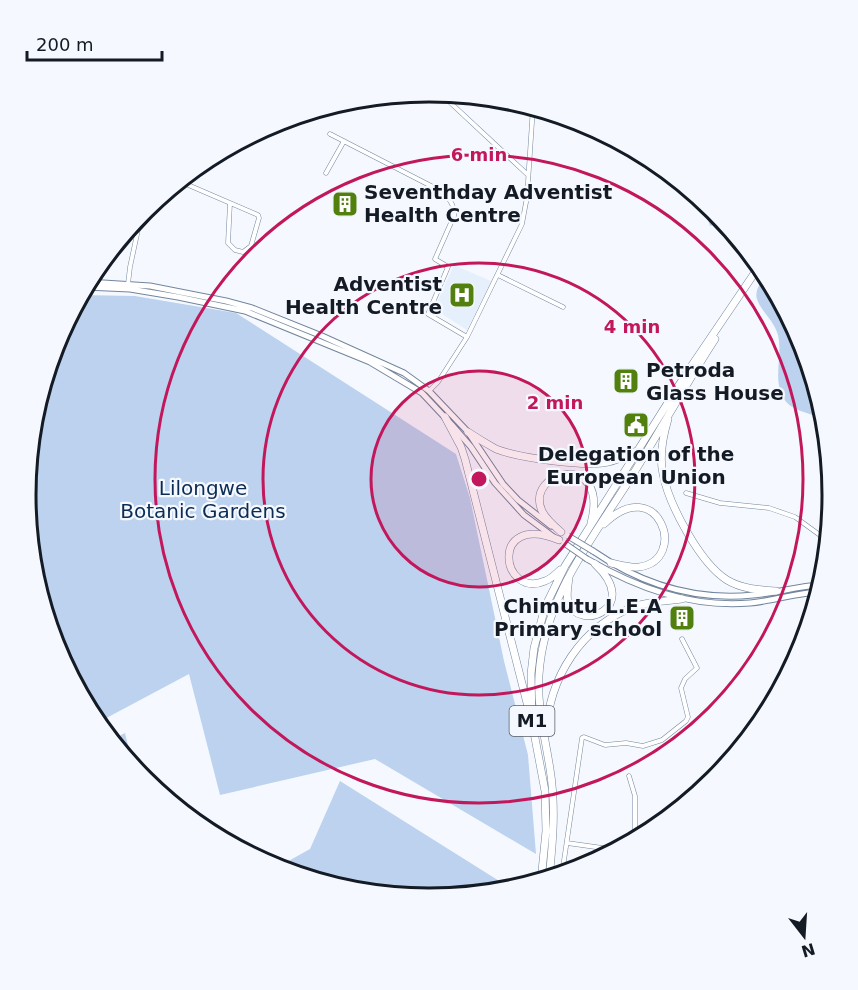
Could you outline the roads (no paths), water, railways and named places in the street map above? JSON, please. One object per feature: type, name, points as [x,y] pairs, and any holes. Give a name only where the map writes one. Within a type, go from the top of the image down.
[{"type":"highway","name":"M1","points":[[627,477],[639,450],[697,357],[754,275]]},
{"type":"highway","name":"M1","points":[[543,871],[546,831],[545,791],[532,722],[531,674],[534,648],[545,607],[725,324],[731,311]]},
{"type":"highway","points":[[672,408],[664,430],[663,473],[677,512],[701,556],[713,570],[734,583],[757,590],[776,591]]},
{"type":"highway","points":[[445,417],[459,441],[465,459],[532,722]]},
{"type":"highway","points":[[468,432],[495,448],[514,455],[573,462],[596,464],[610,462],[639,450]]},
{"type":"highway","points":[[564,534],[543,512],[540,498],[545,485],[550,480],[566,473],[580,477],[592,491],[595,504],[593,530]]},
{"type":"highway","points":[[593,530],[623,509],[632,507],[648,509],[655,513],[664,527],[664,547],[653,561],[638,567],[610,563]]},
{"type":"highway","points":[[561,542],[534,533],[520,537],[510,549],[509,564],[517,577],[524,582],[531,583],[547,580],[567,570],[567,592],[570,605],[585,616],[600,614],[610,604],[612,585],[606,574],[595,564]]},
{"type":"highway","name":"M1","points":[[550,869],[554,813],[550,769],[538,702],[541,649],[567,570]]},
{"type":"highway","points":[[546,747],[547,722],[552,694],[570,657],[584,640],[602,624],[638,606],[681,595]]},
{"type":"main road","points":[[99,283],[128,284],[186,293],[252,308],[404,373],[429,391],[468,432],[503,484],[541,520],[610,563],[646,581],[681,595],[707,596],[735,596],[811,585]]},
{"type":"main road","points":[[96,287],[130,289],[245,311],[370,362],[422,393],[471,447],[495,483],[524,515],[595,564],[644,587],[732,604],[810,593]]},
{"type":"street","points":[[450,103],[528,176]]},
{"type":"street","points":[[429,391],[438,382],[467,337],[522,224],[528,196],[532,115]]},
{"type":"street","points":[[330,134],[439,190],[449,199],[454,209],[454,216],[435,259],[448,267],[428,314],[467,337]]},
{"type":"street","points":[[326,173],[344,141]]},
{"type":"street","points":[[188,185],[230,203],[259,216],[251,246],[243,252],[235,250],[228,243],[230,203]]},
{"type":"street","points":[[128,284],[138,232]]},
{"type":"street","points":[[498,275],[563,307]]},
{"type":"street","points":[[686,493],[720,503],[769,508],[795,517],[820,534]]},
{"type":"street","points":[[564,864],[582,738],[600,744],[626,743],[643,746],[663,740],[686,722],[688,711],[681,688],[685,679],[697,668],[682,639]]},
{"type":"street","points":[[628,776],[635,796],[634,830]]},
{"type":"street","points":[[567,843],[601,848]]},
{"type":"place","name":"Seventhday Adventist Health Centre","points":[[345,204]]},
{"type":"place","name":"Adventist Health Centre","points":[[462,295]]},
{"type":"place","name":"Petroda Glass House","points":[[626,381]]},
{"type":"place","name":"Delegation of the European Union","points":[[636,425]]},
{"type":"place","name":"Chimutu L.E.A Primary school","points":[[682,618]]},
{"type":"park label","name":"Lilongwe Botanic Gardens","points":[[203,500]]}]
